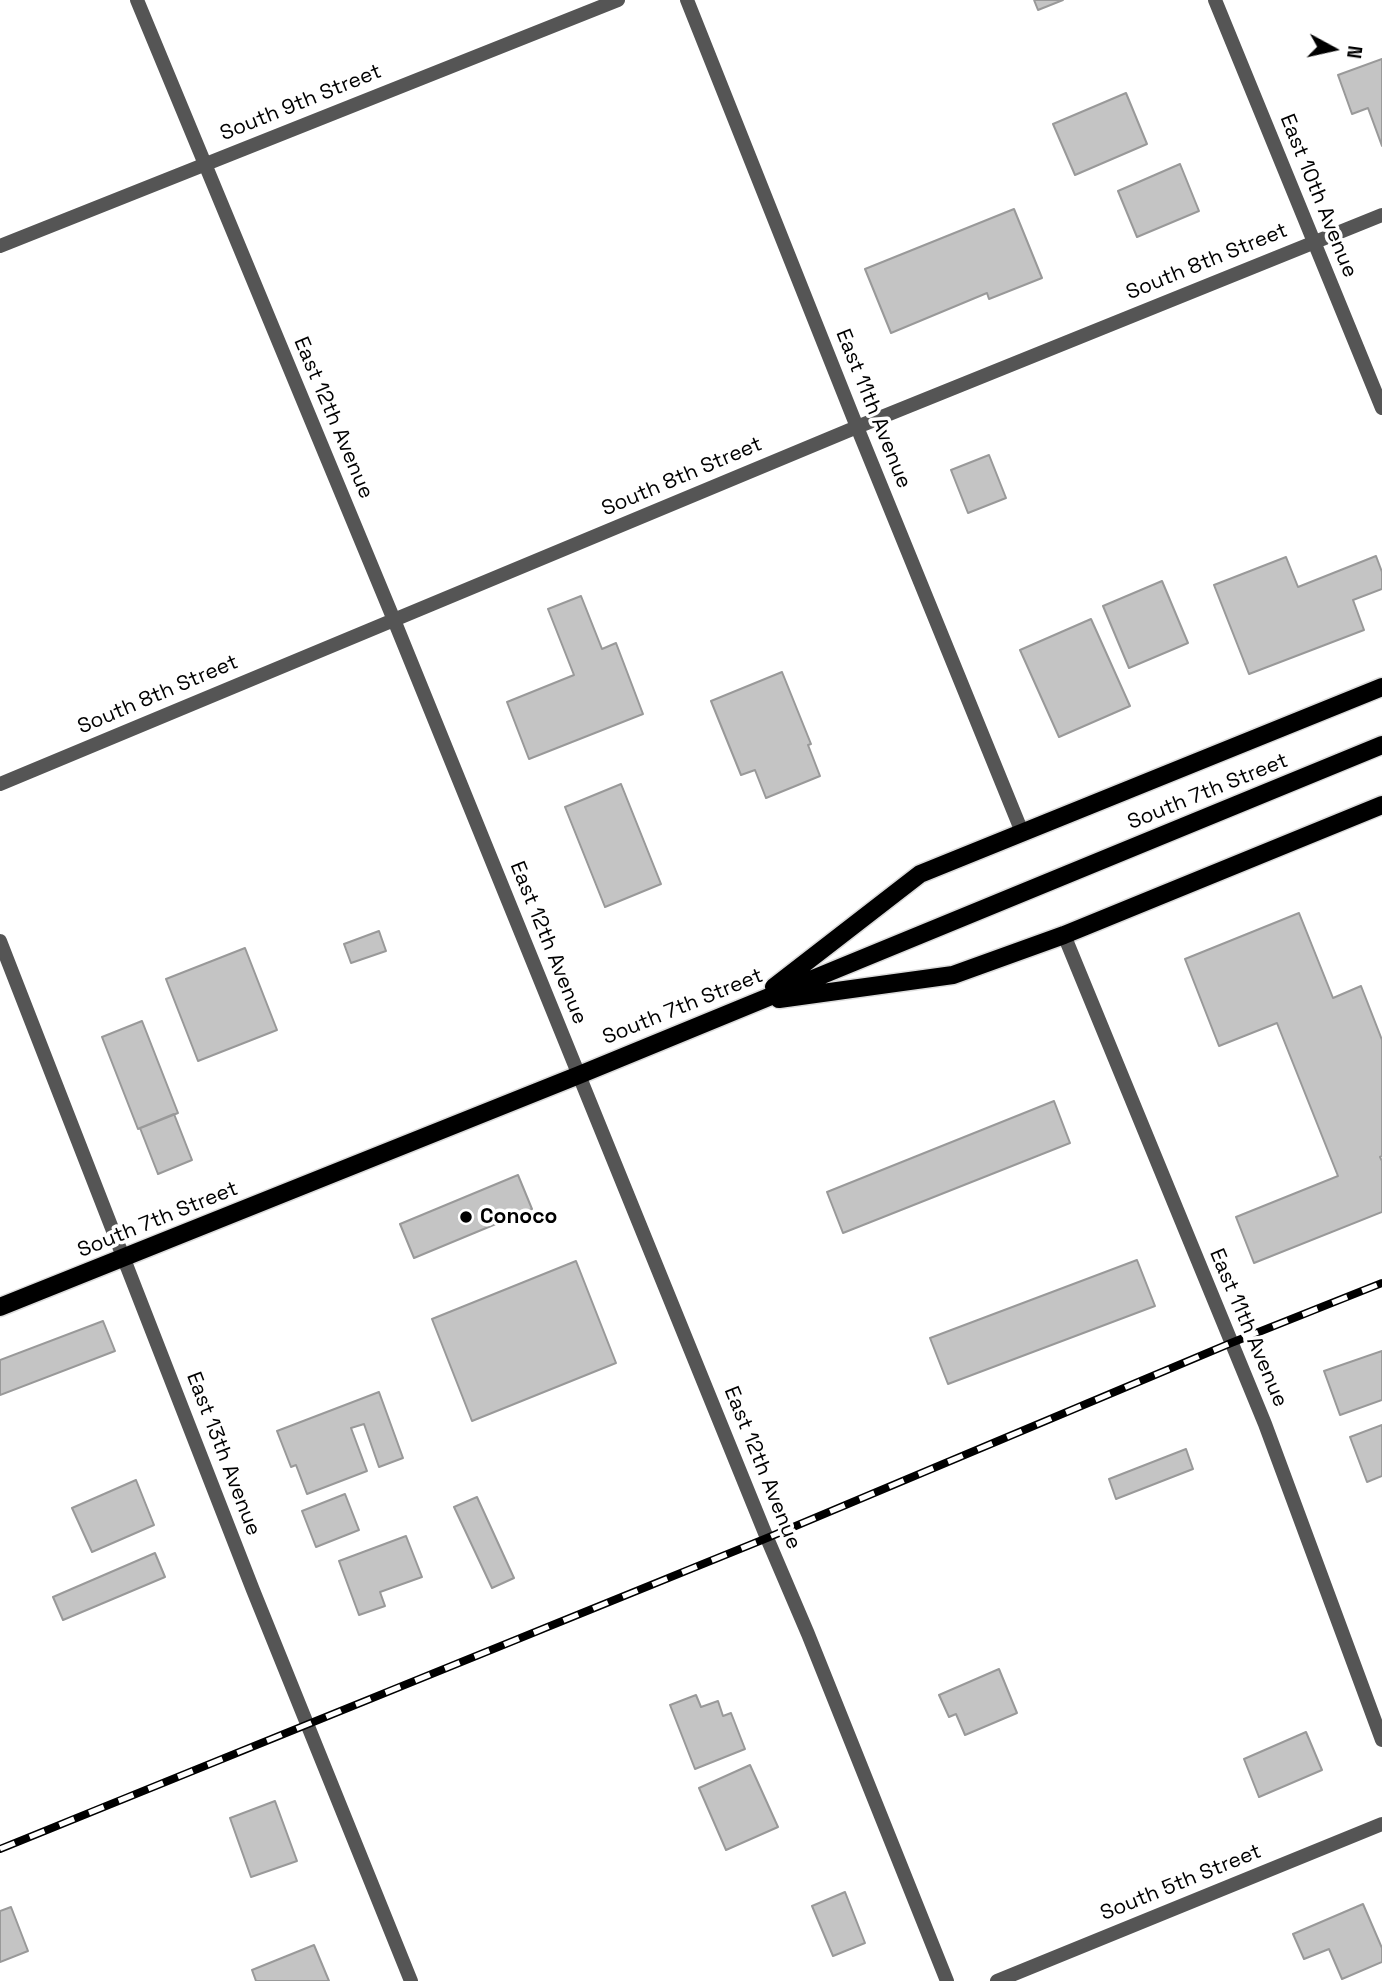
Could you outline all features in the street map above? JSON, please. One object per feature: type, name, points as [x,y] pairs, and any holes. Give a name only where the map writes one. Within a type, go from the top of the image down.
[{"type":"main road","points":[[755,1002],[920,874],[1382,687]]},
{"type":"main road","name":"South 7th Street","points":[[0,1307],[579,1074],[1382,745]]},
{"type":"main road","points":[[755,1002],[953,975],[1064,935],[1382,805]]},
{"type":"street","name":"East 12th Avenue","points":[[137,0],[394,620],[947,1981]]},
{"type":"street","name":"South 9th Street","points":[[0,246],[618,0]]},
{"type":"street","name":"East 11th Avenue","points":[[687,0],[1022,832]]},
{"type":"street","name":"East 10th Avenue","points":[[1215,0],[1382,408]]},
{"type":"street","name":"South 8th Street","points":[[0,784],[857,426],[1382,215]]},
{"type":"street","name":"East 11th Avenue","points":[[1064,935],[1265,1424],[1382,1740]]},
{"type":"street","name":"East 13th Avenue","points":[[0,941],[253,1590],[411,1981]]},
{"type":"street","name":"South 5th Street","points":[[997,1981],[1382,1824]]},
{"type":"building","points":[[1034,0],[1063,0],[1038,10]]},
{"type":"building","points":[[1382,59],[1382,146],[1368,108],[1352,114],[1338,75]]},
{"type":"building","points":[[1126,93],[1147,144],[1075,175],[1053,124]]},
{"type":"building","points":[[1180,164],[1199,211],[1137,237],[1118,191]]},
{"type":"building","points":[[1014,209],[1042,278],[989,299],[987,293],[891,333],[865,269]]},
{"type":"building","points":[[989,455],[1006,498],[968,513],[951,470]]},
{"type":"building","points":[[1376,556],[1382,572],[1382,589],[1353,600],[1364,630],[1249,674],[1214,585],[1286,557],[1298,587]]},
{"type":"building","points":[[1162,581],[1188,643],[1129,668],[1103,606]]},
{"type":"building","points":[[581,596],[602,649],[616,643],[643,714],[529,759],[507,702],[574,675],[548,609]]},
{"type":"building","points":[[1091,619],[1130,706],[1059,737],[1020,650]]},
{"type":"building","points":[[782,672],[811,744],[808,745],[820,776],[766,798],[755,770],[741,775],[711,701]]},
{"type":"building","points":[[621,784],[661,884],[605,907],[565,807]]},
{"type":"building","points":[[1299,913],[1333,998],[1361,986],[1382,1040],[1382,1212],[1254,1263],[1236,1217],[1338,1176],[1277,1023],[1219,1046],[1185,959]]},
{"type":"building","points":[[379,931],[386,951],[351,963],[344,944]]},
{"type":"building","points":[[245,948],[277,1030],[198,1061],[166,979]]},
{"type":"building","points":[[142,1021],[178,1113],[138,1129],[102,1037]]},
{"type":"building","points":[[1054,1101],[1070,1143],[843,1233],[827,1192]]},
{"type":"building","points":[[174,1114],[192,1160],[158,1174],[140,1128]]},
{"type":"building","name":"Conoco","points":[[518,1175],[532,1209],[414,1258],[400,1224]]},
{"type":"building","points":[[1137,1260],[1155,1306],[948,1384],[930,1338]]},
{"type":"building","points":[[576,1261],[616,1363],[472,1421],[432,1319]]},
{"type":"building","points":[[103,1321],[115,1351],[0,1395],[0,1360]]},
{"type":"building","points":[[1382,1351],[1382,1400],[1340,1415],[1324,1371]]},
{"type":"building","points":[[379,1392],[403,1458],[379,1467],[364,1424],[351,1428],[367,1471],[307,1494],[296,1465],[291,1467],[277,1431]]},
{"type":"building","points":[[1382,1425],[1382,1476],[1367,1482],[1350,1437]]},
{"type":"building","points":[[1186,1449],[1193,1469],[1116,1499],[1109,1479]]},
{"type":"building","points":[[136,1480],[154,1525],[92,1552],[72,1508]]},
{"type":"building","points":[[345,1494],[359,1530],[316,1547],[302,1511]]},
{"type":"building","points":[[477,1497],[514,1578],[492,1588],[454,1507]]},
{"type":"building","points":[[406,1536],[422,1577],[380,1592],[385,1606],[359,1615],[339,1561]]},
{"type":"building","points":[[155,1553],[165,1577],[63,1620],[53,1597]]},
{"type":"building","points":[[999,1669],[1017,1713],[965,1735],[956,1714],[949,1717],[939,1695]]},
{"type":"building","points":[[696,1695],[701,1707],[718,1701],[723,1716],[731,1713],[745,1749],[695,1769],[670,1705]]},
{"type":"building","points":[[1306,1732],[1322,1770],[1259,1797],[1244,1759]]},
{"type":"building","points":[[750,1765],[778,1827],[726,1850],[699,1788]]},
{"type":"building","points":[[275,1801],[297,1861],[251,1877],[230,1818]]},
{"type":"building","points":[[845,1892],[865,1943],[833,1956],[812,1906]]},
{"type":"building","points":[[1363,1904],[1382,1948],[1382,1962],[1342,1979],[1329,1949],[1304,1959],[1293,1934]]},
{"type":"building","points":[[11,1907],[28,1951],[0,1962],[0,1911]]},
{"type":"building","points":[[314,1945],[329,1981],[256,1981],[252,1970]]},
{"type":"railway","points":[[0,1849],[767,1538],[1231,1343],[1382,1283]]},
{"type":"place","name":"Conoco","points":[[466,1217]]}]
